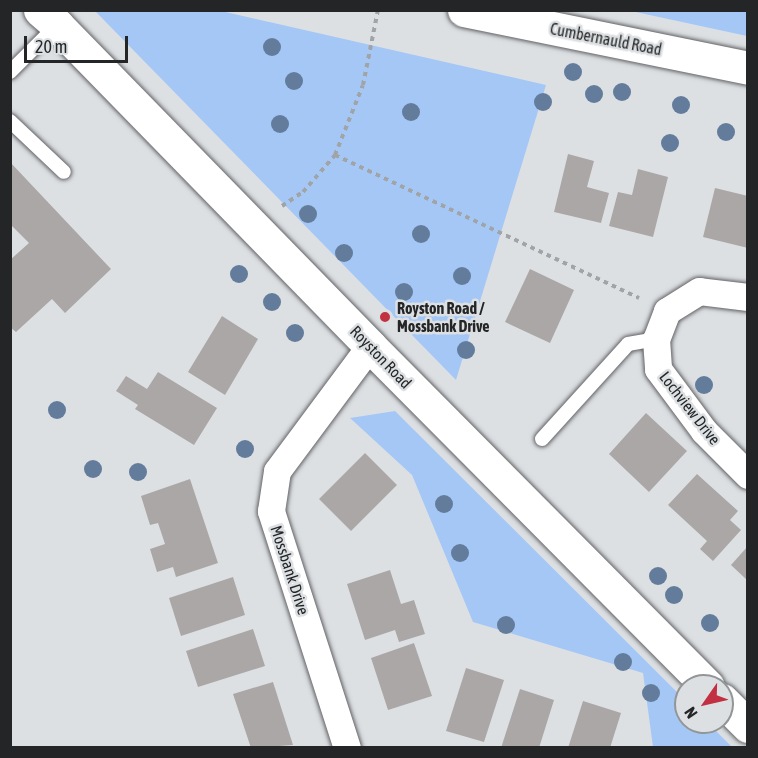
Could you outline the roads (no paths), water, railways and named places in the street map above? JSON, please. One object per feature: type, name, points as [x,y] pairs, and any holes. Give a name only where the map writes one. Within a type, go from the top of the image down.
[{"type":"street","name":"Cumbernauld Road","points":[[464,10],[747,68]]},
{"type":"street","name":"Royston Road","points":[[48,15],[255,225],[370,346],[696,674]]},
{"type":"street","name":"Lochview Drive","points":[[747,297],[699,291],[667,311],[656,339],[658,369],[704,431],[747,475]]},
{"type":"street","name":"Mossbank Drive","points":[[347,747],[272,511],[277,471],[370,346]]},
{"type":"street","points":[[734,712],[747,726]]},
{"type":"lane","points":[[10,72],[48,15]]},
{"type":"lane","points":[[10,121],[64,172]]},
{"type":"lane","points":[[542,439],[628,344],[656,339]]},
{"type":"place","name":"Royston Road / Mossbank Drive","points":[[385,317]]}]
